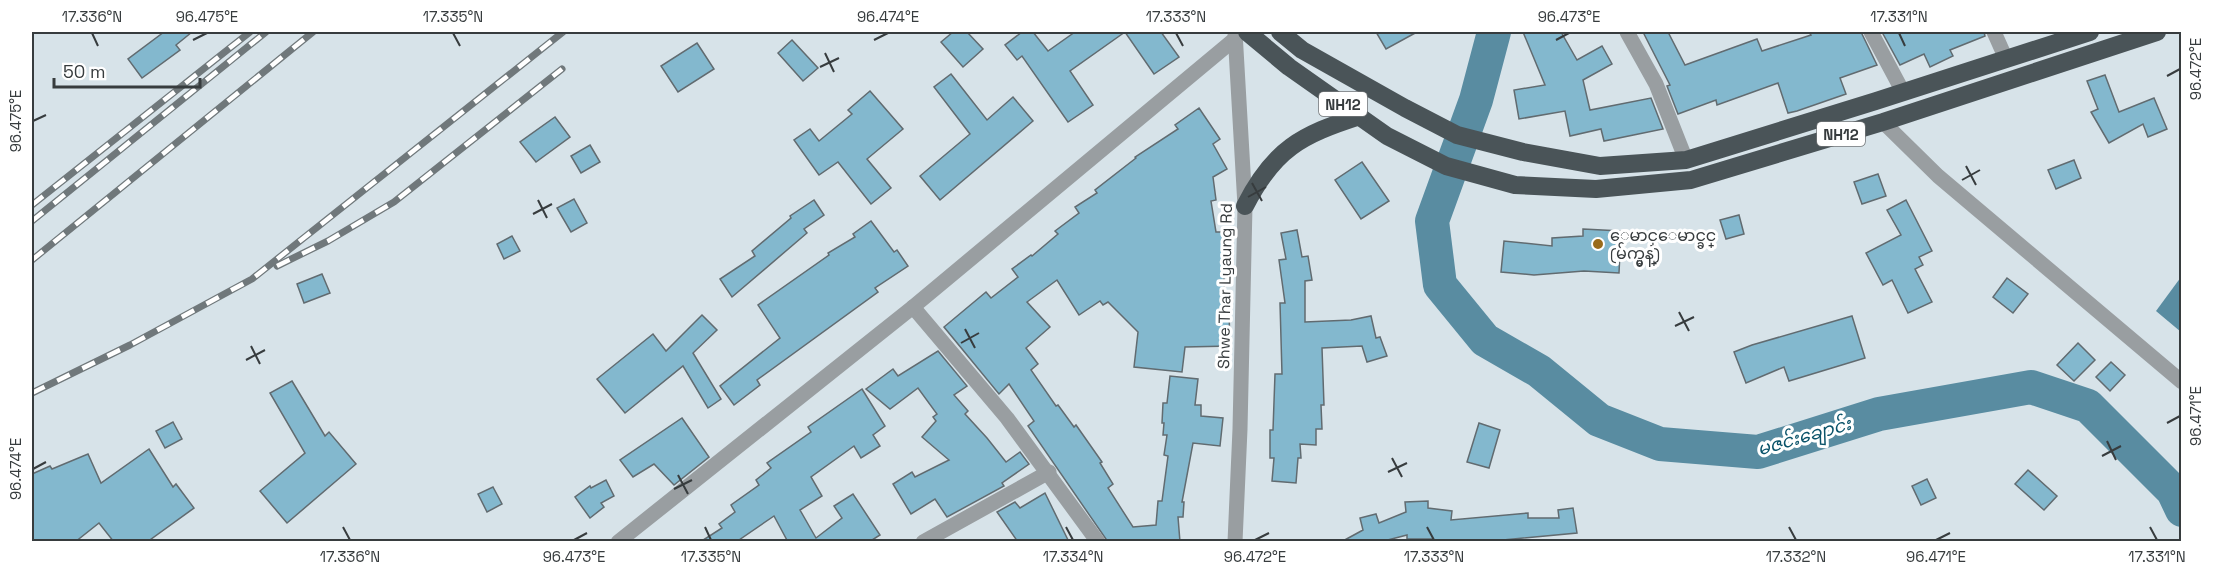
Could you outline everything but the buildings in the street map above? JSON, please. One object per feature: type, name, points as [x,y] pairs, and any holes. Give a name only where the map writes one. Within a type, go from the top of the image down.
[{"type":"highway","name":"NH12","points":[[1280,32],[1302,50],[1457,135],[1523,152],[1600,166],[1686,159],[2090,32]]},
{"type":"highway","name":"NH12","points":[[1245,34],[1387,136],[1446,166],[1515,185],[1596,189],[1691,180],[1883,122],[2157,32]]},
{"type":"highway","points":[[1245,206],[1258,180],[1275,159],[1300,140],[1330,126],[1360,116]]},
{"type":"street","points":[[1627,32],[1656,84],[1686,159]]},
{"type":"street","points":[[1871,32],[1903,92]]},
{"type":"street","points":[[1994,32],[2006,59]]},
{"type":"street","points":[[618,542],[912,307],[1245,34]]},
{"type":"street","name":"Shwe Thar Lyaung Rd","points":[[1235,542],[1245,206],[1245,34]]},
{"type":"street","points":[[1883,122],[1938,176],[2181,382]]},
{"type":"street","points":[[912,307],[1007,418],[1049,472],[1098,542]]},
{"type":"street","points":[[923,542],[1049,472]]},
{"type":"water","points":[[2181,277],[2181,332],[2156,311]]},
{"type":"waterway","name":"မဇင်းချောင်း","points":[[1494,32],[1476,100],[1432,221],[1440,285],[1485,340],[1539,371],[1599,420],[1660,444],[1758,452],[1879,414],[2031,387],[2088,406],[2173,491],[2182,510]]},
{"type":"railway","points":[[32,205],[250,32]]},
{"type":"railway","points":[[32,221],[266,32]]},
{"type":"railway","points":[[32,260],[313,32]]},
{"type":"railway","points":[[32,393],[130,345],[252,279],[563,32]]},
{"type":"railway","points":[[277,266],[328,241],[394,202],[562,69]]},
{"type":"place","name":"ေမာင္ေမာင္ခင္ (မ်က္မွန္)","points":[[1598,244]]}]
